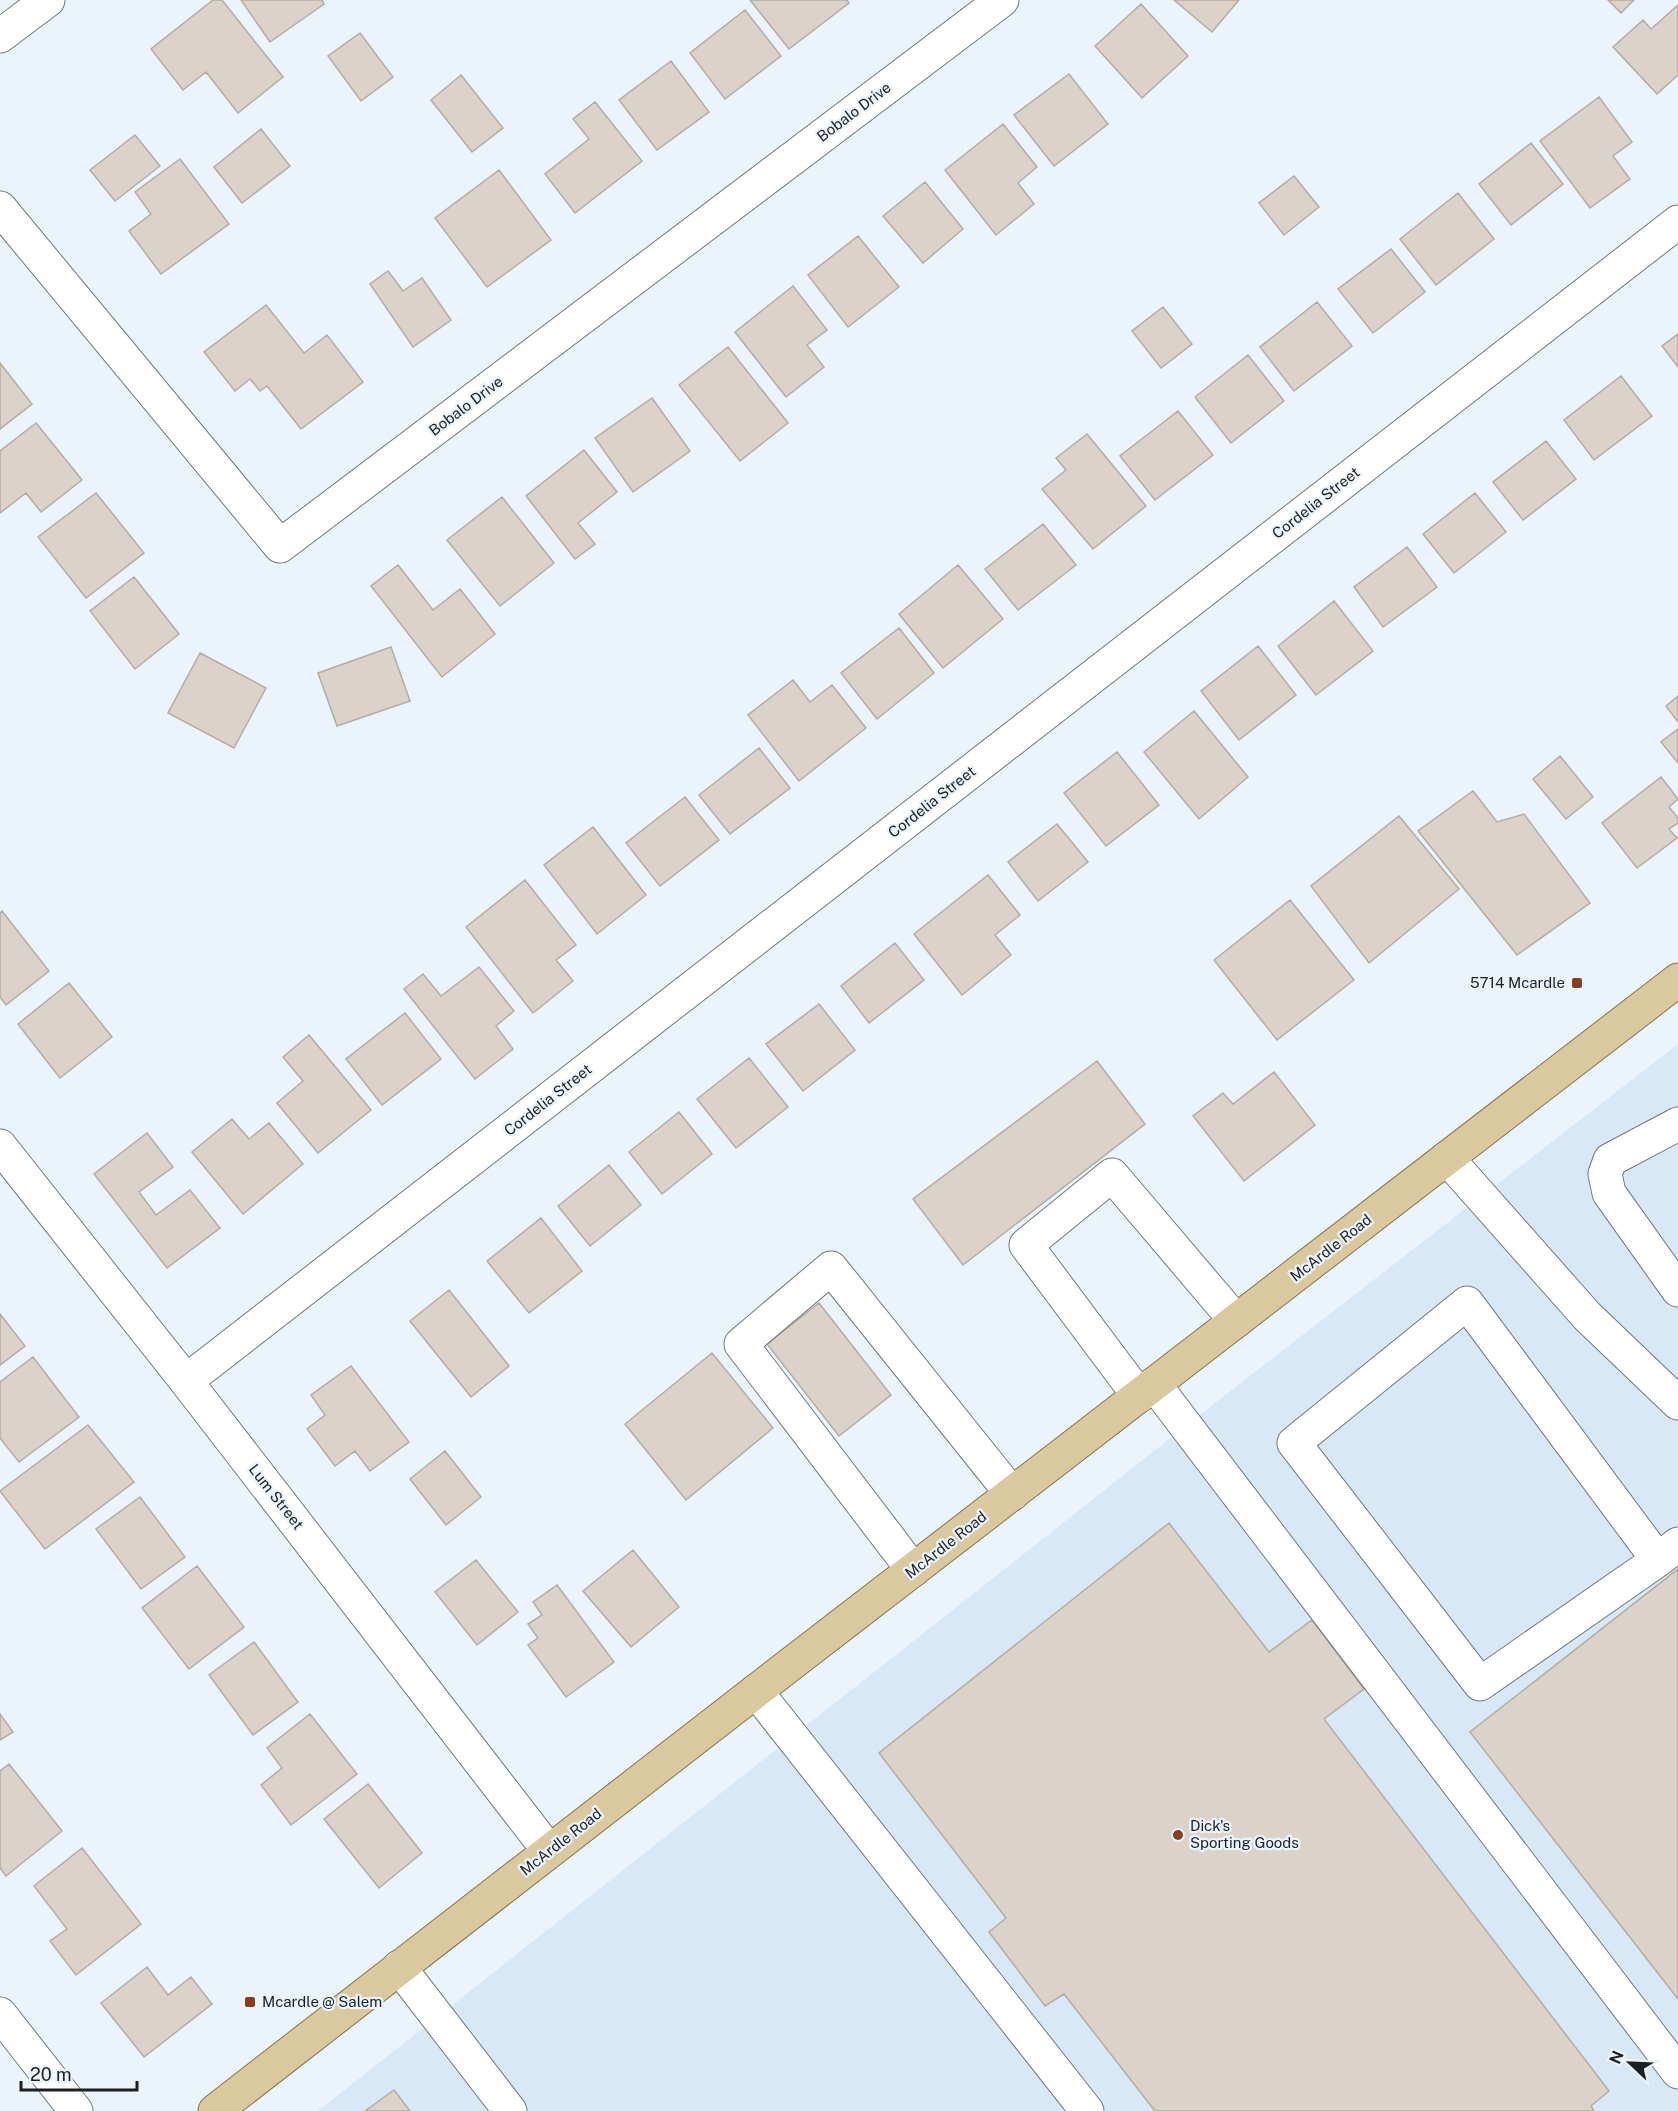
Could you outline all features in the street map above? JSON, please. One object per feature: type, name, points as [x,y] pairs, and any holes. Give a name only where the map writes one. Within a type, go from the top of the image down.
[{"type":"main road","name":"McArdle Road","points":[[215,2111],[1678,980]]},
{"type":"street","points":[[0,36],[48,0]]},
{"type":"street","name":"Bobalo Drive","points":[[0,208],[280,546],[1002,0]]},
{"type":"street","name":"Cordelia Street","points":[[186,1381],[1678,222]]},
{"type":"street","points":[[1678,1124],[1610,1160],[1605,1174],[1609,1193],[1678,1290]]},
{"type":"street","name":"Lum Street","points":[[0,1146],[186,1381],[549,1851]]},
{"type":"street","points":[[1447,1158],[1587,1316],[1678,1403]]},
{"type":"street","points":[[1236,1321],[1112,1175],[1026,1245],[1147,1390],[1678,2072]]},
{"type":"street","points":[[913,1570],[741,1344],[831,1268],[1012,1494]]},
{"type":"street","points":[[1467,1303],[1668,1552],[1480,1684],[1294,1443],[1467,1303]]},
{"type":"street","points":[[756,1691],[1087,2111]]},
{"type":"street","points":[[399,1967],[510,2111]]},
{"type":"street","points":[[0,2014],[76,2111]]},
{"type":"shaded area","points":[[1678,1044],[1678,2111],[318,2111],[1206,1410]]},
{"type":"building","points":[[213,0],[222,0],[283,77],[238,113],[206,72],[183,90],[151,49]]},
{"type":"building","points":[[241,0],[322,0],[324,4],[270,42]]},
{"type":"building","points":[[750,0],[847,0],[849,3],[789,49]]},
{"type":"building","points":[[1174,0],[1239,0],[1212,32]]},
{"type":"building","points":[[1608,0],[1634,0],[1621,13]]},
{"type":"building","points":[[1141,4],[1188,56],[1142,98],[1095,46]]},
{"type":"building","points":[[1678,5],[1678,75],[1657,94],[1613,47],[1643,20],[1651,29]]},
{"type":"building","points":[[745,10],[781,56],[725,99],[690,53]]},
{"type":"building","points":[[360,33],[393,77],[361,101],[328,56]]},
{"type":"building","points":[[671,61],[709,112],[657,150],[619,100]]},
{"type":"building","points":[[1069,74],[1108,124],[1054,166],[1014,115]]},
{"type":"building","points":[[461,75],[503,128],[472,152],[431,100]]},
{"type":"building","points":[[1599,97],[1632,142],[1613,156],[1630,179],[1590,208],[1540,141]]},
{"type":"building","points":[[595,102],[642,161],[575,213],[545,174],[589,139],[573,119]]},
{"type":"building","points":[[1003,124],[1037,167],[1018,183],[1034,204],[996,235],[945,170]]},
{"type":"building","points":[[261,129],[290,166],[242,203],[214,167]]},
{"type":"building","points":[[135,135],[160,166],[115,201],[90,170]]},
{"type":"building","points":[[1531,143],[1563,184],[1511,225],[1479,184]]},
{"type":"building","points":[[180,159],[229,224],[161,274],[129,231],[151,214],[135,192]]},
{"type":"building","points":[[499,170],[551,240],[487,287],[435,218]]},
{"type":"building","points":[[1294,176],[1319,207],[1284,235],[1259,203]]},
{"type":"building","points":[[925,182],[963,229],[923,263],[883,216]]},
{"type":"building","points":[[1458,193],[1494,239],[1436,285],[1400,239]]},
{"type":"building","points":[[858,236],[899,287],[848,327],[808,275]]},
{"type":"building","points":[[1391,249],[1425,292],[1373,333],[1338,289]]},
{"type":"building","points":[[388,271],[403,291],[422,278],[451,320],[413,347],[370,284]]},
{"type":"building","points":[[793,286],[827,330],[807,345],[824,367],[786,397],[735,332]]},
{"type":"building","points":[[1317,302],[1352,346],[1294,391],[1260,347]]},
{"type":"building","points":[[266,305],[304,353],[327,335],[363,382],[301,429],[267,386],[260,391],[250,379],[235,391],[204,352]]},
{"type":"building","points":[[1163,307],[1192,344],[1161,368],[1132,331]]},
{"type":"building","points":[[1678,334],[1678,367],[1662,346]]},
{"type":"building","points":[[728,347],[788,423],[740,461],[679,385]]},
{"type":"building","points":[[1248,355],[1284,401],[1231,443],[1195,397]]},
{"type":"building","points":[[0,363],[32,404],[0,429]]},
{"type":"building","points":[[1621,376],[1652,416],[1594,460],[1564,420]]},
{"type":"building","points":[[652,398],[690,451],[633,492],[595,438]]},
{"type":"building","points":[[1178,411],[1213,455],[1155,500],[1120,456]]},
{"type":"building","points":[[36,423],[82,480],[41,512],[26,493],[0,513],[0,451]]},
{"type":"building","points":[[1087,434],[1146,506],[1093,549],[1042,489],[1066,470],[1056,458]]},
{"type":"building","points":[[1546,441],[1576,479],[1523,520],[1493,482]]},
{"type":"building","points":[[584,450],[617,492],[578,523],[595,544],[575,559],[526,496]]},
{"type":"building","points":[[96,493],[144,553],[86,598],[38,537]]},
{"type":"building","points":[[1475,493],[1506,532],[1454,573],[1423,534]]},
{"type":"building","points":[[502,497],[554,563],[500,606],[447,540]]},
{"type":"building","points":[[1043,524],[1076,565],[1018,610],[985,569]]},
{"type":"building","points":[[1407,547],[1437,587],[1383,627],[1354,587]]},
{"type":"building","points":[[398,565],[433,610],[460,589],[495,634],[442,677],[371,586]]},
{"type":"building","points":[[958,565],[1003,619],[943,668],[899,614]]},
{"type":"building","points":[[134,577],[179,634],[135,669],[90,611]]},
{"type":"building","points":[[1334,601],[1373,651],[1316,695],[1278,646]]},
{"type":"building","points":[[899,628],[934,673],[877,719],[841,673]]},
{"type":"building","points":[[1258,646],[1296,695],[1239,740],[1201,691]]},
{"type":"building","points":[[391,647],[410,701],[337,726],[318,673]]},
{"type":"building","points":[[200,653],[266,688],[234,748],[168,713]]},
{"type":"building","points":[[793,680],[810,702],[832,685],[866,728],[799,781],[748,715]]},
{"type":"building","points":[[1678,696],[1678,722],[1666,706]]},
{"type":"building","points":[[1194,711],[1248,777],[1199,819],[1144,752]]},
{"type":"building","points":[[1678,729],[1678,763],[1661,742]]},
{"type":"building","points":[[759,748],[790,788],[730,834],[699,795]]},
{"type":"building","points":[[1117,752],[1159,805],[1106,846],[1064,793]]},
{"type":"building","points":[[1560,756],[1593,797],[1566,819],[1533,779]]},
{"type":"building","points":[[1661,777],[1678,799],[1669,807],[1678,818],[1678,823],[1669,829],[1677,838],[1637,868],[1602,823]]},
{"type":"building","points":[[1473,791],[1497,822],[1524,814],[1590,903],[1517,955],[1418,831]]},
{"type":"building","points":[[685,797],[719,840],[660,886],[626,843]]},
{"type":"building","points":[[1399,816],[1459,889],[1369,963],[1311,886]]},
{"type":"building","points":[[1057,824],[1088,862],[1038,901],[1008,862]]},
{"type":"building","points":[[593,827],[646,895],[597,934],[544,865]]},
{"type":"building","points":[[988,875],[1020,915],[995,935],[1011,955],[962,995],[914,934]]},
{"type":"building","points":[[525,880],[576,945],[556,960],[573,981],[533,1013],[466,927]]},
{"type":"building","points":[[1290,900],[1354,980],[1277,1040],[1214,960]]},
{"type":"building","points":[[2,911],[49,971],[6,1005],[0,997],[0,913]]},
{"type":"building","points":[[895,943],[924,980],[869,1023],[841,986]]},
{"type":"building","points":[[479,967],[514,1011],[496,1026],[513,1049],[475,1079],[404,989],[423,974],[441,996]]},
{"type":"building","points":[[69,983],[112,1037],[60,1078],[18,1024]]},
{"type":"building","points":[[819,1004],[855,1050],[803,1091],[766,1044]]},
{"type":"building","points":[[405,1013],[441,1059],[382,1105],[346,1059]]},
{"type":"building","points":[[309,1035],[371,1110],[318,1153],[277,1103],[303,1081],[283,1057]]},
{"type":"building","points":[[749,1058],[788,1107],[736,1148],[697,1099]]},
{"type":"building","points":[[1097,1061],[1145,1124],[963,1265],[913,1199]]},
{"type":"building","points":[[1274,1072],[1315,1125],[1244,1181],[1193,1116],[1223,1093],[1233,1104]]},
{"type":"building","points":[[679,1112],[712,1154],[662,1194],[629,1152]]},
{"type":"building","points":[[232,1119],[249,1139],[269,1123],[303,1164],[243,1214],[192,1152]]},
{"type":"building","points":[[147,1133],[173,1167],[139,1192],[156,1215],[190,1190],[220,1228],[167,1268],[94,1174]]},
{"type":"building","points":[[609,1165],[641,1205],[590,1246],[558,1206]]},
{"type":"building","points":[[541,1218],[582,1271],[529,1313],[487,1261]]},
{"type":"building","points":[[449,1290],[509,1366],[471,1397],[410,1321]]},
{"type":"building","points":[[819,1303],[891,1395],[839,1436],[767,1344]]},
{"type":"building","points":[[0,1314],[25,1346],[0,1365]]},
{"type":"building","points":[[712,1353],[773,1428],[686,1500],[625,1424]]},
{"type":"building","points":[[33,1357],[79,1417],[19,1462],[0,1438],[0,1382]]},
{"type":"building","points":[[351,1366],[409,1442],[370,1471],[355,1451],[335,1466],[307,1429],[325,1415],[311,1395]]},
{"type":"building","points":[[88,1425],[134,1482],[45,1549],[0,1491]]},
{"type":"building","points":[[445,1451],[481,1497],[446,1525],[410,1479]]},
{"type":"building","points":[[140,1497],[185,1557],[141,1589],[96,1529]]},
{"type":"building","name":"Dick's Sporting Goods","points":[[1169,1523],[1269,1652],[1312,1620],[1364,1689],[1324,1719],[1609,2091],[1591,2106],[1594,2111],[1155,2111],[1064,1994],[1045,2006],[989,1932],[1006,1918],[879,1753]]},
{"type":"building","points":[[633,1550],[679,1607],[631,1647],[583,1591]]},
{"type":"building","points":[[476,1560],[518,1612],[477,1645],[435,1592]]},
{"type":"building","points":[[197,1566],[244,1627],[189,1669],[142,1608]]},
{"type":"building","points":[[1678,1569],[1678,1999],[1470,1732]]},
{"type":"building","points":[[557,1585],[614,1662],[566,1697],[528,1645],[538,1638],[528,1624],[542,1615],[533,1602]]},
{"type":"building","points":[[254,1642],[298,1702],[253,1735],[209,1675]]},
{"type":"building","points":[[0,1714],[13,1732],[0,1740]]},
{"type":"building","points":[[310,1714],[357,1774],[291,1825],[261,1785],[282,1768],[267,1748]]},
{"type":"building","points":[[9,1764],[62,1831],[6,1876],[0,1868],[0,1771]]},
{"type":"building","points":[[368,1784],[422,1853],[379,1888],[324,1819]]},
{"type":"building","points":[[82,1848],[141,1924],[76,1975],[50,1941],[67,1929],[34,1886]]},
{"type":"building","points":[[147,1967],[168,1995],[191,1977],[212,2004],[144,2057],[101,2003]]},
{"type":"building","points":[[394,2090],[410,2111],[365,2111]]},
{"type":"place","name":"5714 Mcardle","points":[[1577,983]]},
{"type":"place","name":"Dick's Sporting Goods","points":[[1178,1835]]},
{"type":"place","name":"Mcardle @ Salem","points":[[250,2002]]}]
